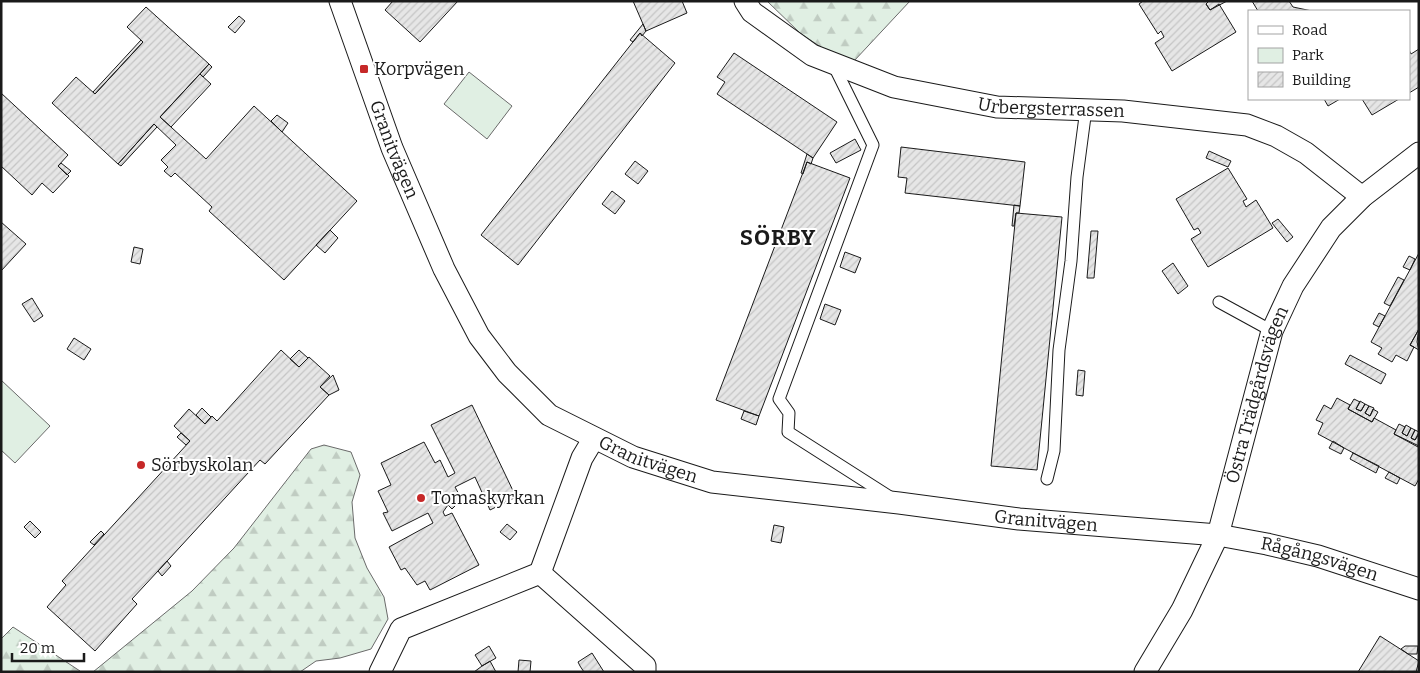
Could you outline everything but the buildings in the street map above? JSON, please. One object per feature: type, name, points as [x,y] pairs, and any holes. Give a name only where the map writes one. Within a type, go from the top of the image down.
[{"type":"street","name":"Granitvägen","points":[[340,1],[392,148],[444,269],[479,336],[507,374],[549,415],[634,456],[712,482],[899,503],[1019,519],[1218,535]]},
{"type":"street","name":"Urbergsterrassen","points":[[745,1],[752,12],[812,55],[894,87],[997,107],[1186,116],[1247,125],[1276,136],[1306,153],[1362,197]]},
{"type":"street","name":"Östra Trädgårdsvägen","points":[[1145,672],[1182,610],[1218,535],[1272,332],[1293,286],[1331,228],[1362,197],[1419,153]]},
{"type":"street","points":[[380,672],[401,630],[540,573],[582,458],[594,438]]},
{"type":"street","name":"Rågångsvägen","points":[[1218,535],[1318,556],[1419,589]]},
{"type":"street","points":[[540,573],[646,666],[645,672]]},
{"type":"lane","points":[[833,64],[873,145],[779,398],[789,413],[788,432],[899,503]]},
{"type":"lane","points":[[1047,479],[1054,451],[1059,350],[1071,261],[1077,177],[1086,110]]},
{"type":"lane","points":[[1219,302],[1272,332]]},
{"type":"green space","points":[[767,1],[910,1],[854,61],[828,52],[800,33]]},
{"type":"green space","points":[[469,72],[512,106],[487,139],[444,104]]},
{"type":"green space","points":[[1,380],[50,426],[15,463],[1,450]]},
{"type":"green space","points":[[324,445],[351,452],[360,475],[352,502],[355,538],[367,568],[384,597],[388,619],[371,649],[340,658],[316,661],[300,672],[93,672],[192,591],[234,548],[311,449]]},
{"type":"green space","points":[[13,627],[81,672],[1,672],[1,639]]},
{"type":"place","name":"Korpvägen","points":[[364,69]]},
{"type":"place","name":"Sörbyskolan","points":[[141,465]]},
{"type":"place","name":"Tomaskyrkan","points":[[421,498]]},
{"type":"district","name":"SÖRBY","points":[[778,237]]}]
